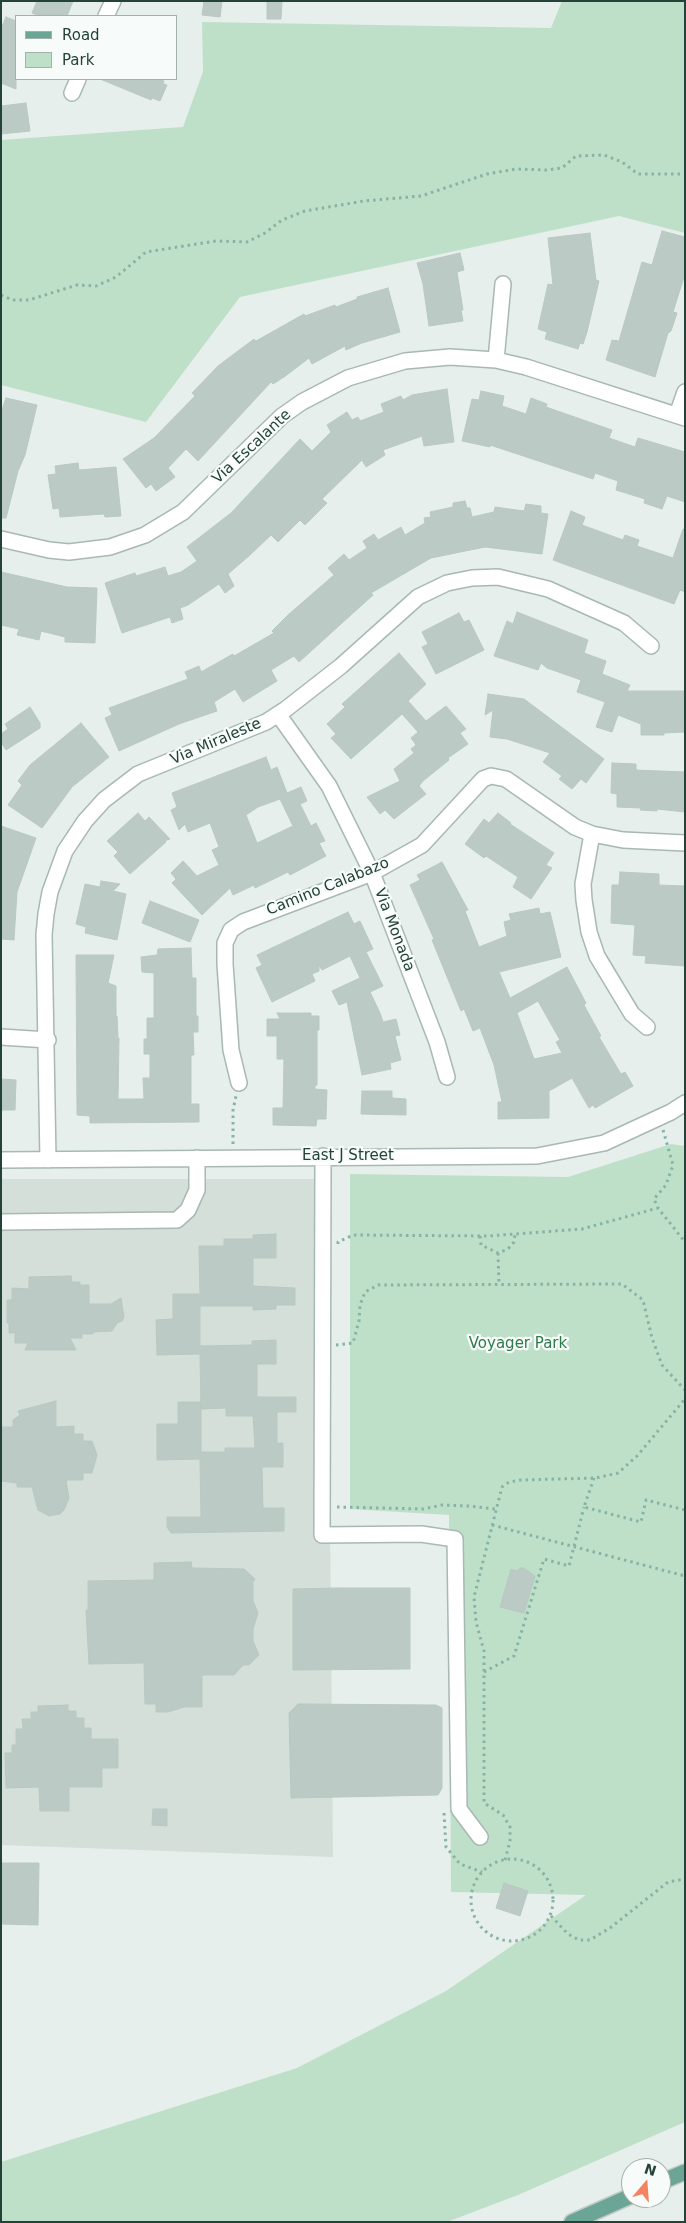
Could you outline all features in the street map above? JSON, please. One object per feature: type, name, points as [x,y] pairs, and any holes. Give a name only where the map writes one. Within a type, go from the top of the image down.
[{"type":"main road","points":[[671,2178],[685,2172]]},
{"type":"main road","points":[[572,2222],[621,2200]]},
{"type":"street","points":[[106,15],[113,1]]},
{"type":"street","points":[[496,360],[503,284]]},
{"type":"street","name":"Via Escalante","points":[[1,538],[49,550],[69,552],[89,551],[129,542],[161,527],[183,512],[282,416],[322,390],[348,378],[405,361],[450,357],[496,360],[526,367],[681,417]]},
{"type":"street","points":[[681,417],[685,392]]},
{"type":"street","name":"Via Miraleste","points":[[48,1160],[46,1127],[48,1040],[44,936],[46,914],[56,871],[77,832],[104,800],[138,774],[266,722],[341,666],[418,597],[447,583],[498,577],[548,589],[624,623],[651,646]]},
{"type":"street","name":"Via Monada","points":[[278,714],[329,786],[372,873],[437,1042],[447,1077]]},
{"type":"street","name":"Camino Calabazo","points":[[239,1083],[232,1050],[225,964],[227,936],[236,925],[372,873],[422,845],[483,779],[492,776],[506,779],[575,827],[592,834],[623,840],[685,843]]},
{"type":"street","points":[[592,834],[583,884],[585,916],[589,932],[597,956],[632,1014],[647,1027]]},
{"type":"street","points":[[1,1037],[48,1040]]},
{"type":"street","name":"East J Street","points":[[1,1160],[323,1156],[537,1156],[604,1142],[671,1112],[685,1103]]},
{"type":"street","points":[[323,1156],[322,1535],[421,1534],[455,1539],[459,1809],[480,1837]]},
{"type":"street","points":[[1,1222],[177,1220],[188,1210],[197,1190],[197,1158]]},
{"type":"path","points":[[1,295],[12,300],[29,300],[77,285],[96,286],[116,277],[146,252],[216,241],[248,242],[265,233],[282,220],[305,211],[364,201],[421,196],[487,174],[516,170],[562,168],[576,156],[604,155],[622,162],[638,174],[685,174]]},
{"type":"path","points":[[234,1158],[233,1110],[239,1083]]},
{"type":"path","points":[[663,1132],[673,1165],[666,1185],[654,1198],[658,1208],[685,1242]]},
{"type":"path","points":[[337,1248],[338,1242],[353,1236],[480,1236],[582,1229],[658,1208]]},
{"type":"path","points":[[480,1236],[481,1245],[498,1253],[508,1249],[514,1242],[515,1234]]},
{"type":"path","points":[[498,1253],[499,1284]]},
{"type":"path","points":[[336,1345],[353,1343],[359,1321],[360,1305],[365,1292],[378,1285],[622,1284],[643,1300],[652,1338],[662,1365],[685,1390]]},
{"type":"path","points":[[336,1336],[336,1354]]},
{"type":"path","points":[[505,1860],[510,1842],[510,1827],[503,1815],[484,1803],[484,1651],[476,1622],[474,1597],[502,1487],[509,1482],[554,1478],[594,1478],[618,1473],[637,1456],[685,1399]]},
{"type":"path","points":[[484,1672],[514,1656],[544,1559],[569,1566],[584,1507],[594,1478]]},
{"type":"path","points":[[336,1498],[336,1507],[423,1509],[442,1505],[495,1509]]},
{"type":"path","points":[[584,1507],[641,1522],[646,1500],[685,1510]]},
{"type":"path","points":[[492,1525],[685,1576]]},
{"type":"path","points":[[505,1860],[524,1861],[540,1870],[548,1879],[553,1891],[554,1903],[551,1916],[539,1931],[522,1941],[503,1940],[485,1931],[476,1921],[472,1909],[471,1896],[475,1883],[482,1872],[492,1864],[505,1860]]},
{"type":"path","points":[[551,1916],[568,1934],[579,1940],[590,1940],[610,1928],[668,1882],[685,1879]]},
{"type":"shaded area","points":[[1,1179],[327,1179],[333,1857],[1,1845]]},
{"type":"green space","points":[[562,1],[685,1],[685,233],[619,216],[240,297],[146,422],[1,385],[1,140],[183,127],[203,72],[202,22],[551,28]]},
{"type":"green space","name":"Voyager Park","points":[[671,1144],[685,1146],[685,2122],[518,2195],[447,2222],[1,2222],[1,2162],[297,2068],[446,1991],[586,1895],[451,1892],[449,1515],[350,1509],[350,1174],[568,1177]]},
{"type":"building","points":[[37,1],[73,1],[67,15],[37,15],[32,13]]},
{"type":"building","points":[[204,1],[222,1],[220,17],[202,15]]},
{"type":"building","points":[[267,1],[282,1],[281,19],[267,19]]},
{"type":"building","points":[[6,17],[15,21],[16,89],[1,83],[1,29]]},
{"type":"building","points":[[102,80],[164,81],[163,84],[167,85],[160,101],[152,98],[151,100]]},
{"type":"building","points":[[26,103],[30,131],[1,134],[1,106]]},
{"type":"building","points":[[662,231],[685,237],[685,274],[673,312],[677,313],[671,331],[668,333],[655,377],[606,360],[612,340],[619,341],[642,262],[652,265]]},
{"type":"building","points":[[590,233],[596,280],[599,281],[587,332],[583,344],[580,343],[578,349],[545,339],[547,332],[538,329],[548,284],[553,285],[548,238]]},
{"type":"building","points":[[460,253],[464,270],[457,272],[463,321],[429,326],[423,284],[417,263]]},
{"type":"building","points":[[388,288],[400,332],[362,343],[346,350],[345,346],[312,364],[309,358],[273,384],[271,382],[198,461],[186,449],[168,468],[175,477],[156,491],[151,484],[146,488],[123,459],[154,438],[195,396],[192,393],[218,366],[254,339],[256,341],[304,314],[305,316],[335,305],[336,307],[357,299],[357,297]]},
{"type":"building","points":[[447,389],[454,442],[424,446],[422,436],[383,450],[385,455],[366,467],[362,460],[322,499],[327,503],[305,525],[300,520],[278,542],[271,535],[228,574],[234,586],[225,593],[219,584],[188,605],[180,608],[183,619],[172,623],[170,617],[122,633],[105,583],[135,573],[136,576],[165,567],[168,576],[181,572],[197,561],[187,547],[231,513],[300,439],[312,451],[331,432],[327,425],[347,412],[352,420],[358,417],[360,421],[384,412],[381,404],[401,396],[403,400],[412,395]]},
{"type":"building","points":[[481,391],[504,396],[502,406],[526,414],[531,398],[547,404],[546,407],[612,430],[609,438],[635,447],[638,438],[685,452],[685,502],[667,496],[662,509],[644,503],[645,499],[616,490],[618,481],[595,473],[593,479],[490,445],[490,447],[462,441],[472,399],[479,400]]},
{"type":"building","points":[[6,398],[37,405],[25,455],[18,471],[6,518],[1,518],[1,413]]},
{"type":"building","points":[[78,463],[79,470],[116,467],[121,516],[105,517],[104,514],[60,517],[59,508],[53,509],[48,475],[56,474],[55,466]]},
{"type":"building","points":[[465,501],[467,508],[470,508],[472,517],[494,512],[495,507],[524,511],[526,504],[541,506],[541,513],[548,514],[542,554],[485,547],[431,558],[371,593],[373,595],[299,662],[294,656],[271,670],[277,681],[243,702],[235,689],[214,702],[217,711],[179,724],[119,751],[105,718],[112,715],[109,708],[188,679],[185,672],[199,666],[201,672],[274,633],[272,631],[288,615],[334,575],[328,568],[344,554],[349,560],[367,548],[363,541],[374,534],[378,540],[401,527],[405,535],[425,523],[424,518],[431,517],[430,512],[453,507],[453,503]]},
{"type":"building","points":[[571,511],[585,517],[582,525],[623,540],[625,535],[639,540],[637,546],[673,558],[683,529],[685,529],[685,592],[680,590],[674,604],[553,560]]},
{"type":"building","points":[[1,572],[67,587],[97,588],[95,643],[65,642],[65,637],[41,631],[39,640],[17,635],[19,629],[1,625]]},
{"type":"building","points":[[517,612],[588,640],[584,653],[606,661],[602,674],[630,685],[627,691],[685,691],[685,732],[664,733],[664,735],[641,735],[641,724],[618,715],[612,732],[596,727],[605,702],[577,692],[581,680],[547,668],[541,663],[538,670],[494,656],[507,621],[513,624]]},
{"type":"building","points":[[459,613],[464,622],[469,620],[484,650],[436,674],[422,647],[428,644],[422,632]]},
{"type":"building","points":[[399,653],[426,684],[408,701],[426,721],[446,706],[466,729],[460,733],[468,744],[448,758],[449,760],[423,781],[419,786],[426,794],[394,819],[385,810],[380,814],[367,797],[400,781],[394,769],[414,753],[411,749],[416,745],[411,738],[418,732],[402,714],[351,759],[331,738],[336,734],[327,724],[345,707],[342,704]]},
{"type":"building","points":[[488,694],[524,699],[604,759],[586,783],[581,779],[572,789],[559,779],[562,776],[543,762],[550,753],[507,739],[490,737],[493,710],[485,715]]},
{"type":"building","points":[[30,707],[40,723],[40,728],[6,750],[1,742],[1,734],[8,729],[5,724]]},
{"type":"building","points":[[81,723],[109,757],[72,787],[42,828],[8,805],[22,785],[18,781],[30,765]]},
{"type":"building","points":[[266,757],[271,770],[277,767],[287,793],[301,787],[307,801],[300,804],[311,826],[316,823],[325,841],[319,843],[326,856],[290,875],[288,872],[255,888],[254,885],[233,895],[230,888],[202,915],[172,883],[176,879],[171,873],[183,861],[197,876],[219,865],[212,850],[219,847],[210,823],[188,832],[185,824],[179,830],[171,810],[177,807],[172,793]],"holes":[[[280,799],[293,826],[257,843],[246,815],[258,807]]]},
{"type":"building","points":[[612,763],[636,764],[636,770],[685,772],[685,812],[617,807],[617,794],[611,793]]},
{"type":"building","points":[[138,813],[145,821],[149,817],[170,839],[164,841],[166,842],[130,874],[114,856],[118,852],[107,841]]},
{"type":"building","points":[[498,813],[510,824],[554,853],[546,865],[552,868],[531,899],[513,887],[518,877],[486,856],[484,858],[465,844],[484,819],[489,823]]},
{"type":"building","points":[[1,826],[36,838],[17,892],[14,940],[1,939]]},
{"type":"building","points":[[442,862],[468,910],[465,911],[479,947],[507,936],[504,922],[511,920],[509,914],[539,908],[540,914],[550,912],[561,957],[499,972],[510,998],[567,967],[586,1003],[584,1005],[601,1036],[599,1037],[621,1074],[625,1072],[633,1086],[595,1108],[593,1105],[589,1108],[572,1078],[549,1091],[549,1118],[498,1119],[498,1102],[502,1102],[494,1065],[480,1028],[473,1031],[464,1009],[461,1011],[432,940],[434,939],[410,885],[420,880],[417,875]],"holes":[[[538,1001],[560,1040],[556,1042],[562,1053],[534,1059],[517,1013]]]},
{"type":"building","points":[[620,872],[659,874],[659,885],[685,886],[685,966],[645,963],[646,956],[633,955],[635,925],[611,923],[612,885],[619,885]]},
{"type":"building","points":[[101,881],[120,884],[113,891],[126,894],[117,940],[85,933],[86,927],[76,924],[85,884],[100,887]]},
{"type":"building","points":[[150,901],[199,920],[190,942],[142,923]]},
{"type":"building","points":[[348,912],[354,924],[360,921],[373,949],[366,952],[383,986],[370,992],[383,1022],[396,1019],[400,1035],[395,1036],[401,1060],[390,1063],[391,1069],[362,1075],[347,1002],[339,1005],[332,991],[360,978],[350,956],[322,970],[319,965],[319,971],[312,974],[315,981],[272,1002],[256,968],[262,965],[257,955]]},
{"type":"building","points":[[191,948],[192,978],[196,978],[198,1032],[193,1032],[194,1055],[191,1055],[191,1104],[199,1104],[199,1122],[90,1123],[90,1116],[77,1115],[76,955],[114,955],[108,983],[116,986],[116,1016],[119,1038],[118,1099],[144,1099],[143,1078],[150,1078],[150,1054],[144,1054],[144,1039],[147,1039],[147,1018],[154,1018],[154,973],[142,972],[141,957],[157,955],[158,949]]},
{"type":"building","points":[[277,1013],[311,1013],[311,1016],[319,1016],[319,1030],[317,1030],[317,1085],[315,1089],[327,1090],[326,1119],[317,1119],[316,1126],[273,1125],[273,1108],[283,1108],[284,1059],[277,1059],[277,1036],[267,1036],[267,1019],[280,1019]]},
{"type":"building","points":[[1,1079],[16,1080],[15,1110],[1,1110]]},
{"type":"building","points":[[362,1091],[392,1091],[392,1098],[406,1099],[406,1115],[361,1114]]},
{"type":"building","points":[[276,1234],[276,1258],[253,1258],[253,1286],[295,1288],[295,1305],[276,1305],[276,1309],[253,1310],[253,1306],[200,1306],[200,1346],[252,1345],[252,1341],[276,1340],[276,1364],[257,1364],[257,1397],[296,1397],[296,1412],[277,1412],[277,1443],[283,1443],[283,1467],[262,1467],[263,1508],[284,1508],[284,1531],[171,1533],[167,1527],[167,1517],[201,1517],[200,1459],[157,1460],[157,1424],[178,1424],[178,1402],[201,1402],[200,1354],[157,1355],[156,1320],[173,1319],[173,1294],[200,1294],[199,1246],[224,1246],[224,1239],[253,1239],[253,1235]],"holes":[[[226,1408],[226,1416],[253,1416],[255,1448],[225,1448],[225,1452],[201,1452],[201,1409]]]},
{"type":"building","points":[[71,1276],[72,1282],[80,1282],[80,1285],[89,1285],[89,1304],[111,1304],[121,1298],[124,1317],[122,1321],[117,1323],[112,1331],[93,1332],[93,1334],[82,1334],[82,1338],[70,1338],[76,1350],[25,1350],[28,1343],[15,1343],[15,1333],[9,1333],[9,1323],[7,1323],[7,1300],[12,1300],[12,1288],[29,1289],[29,1277]]},
{"type":"building","points":[[56,1401],[56,1427],[74,1426],[74,1434],[83,1434],[83,1441],[92,1441],[97,1455],[92,1473],[83,1473],[83,1480],[66,1480],[69,1498],[64,1510],[60,1514],[49,1516],[38,1510],[32,1487],[17,1487],[17,1483],[1,1481],[1,1427],[13,1427],[13,1420],[20,1415],[18,1411]]},
{"type":"building","points":[[191,1562],[192,1568],[244,1569],[255,1579],[253,1582],[253,1601],[258,1613],[253,1629],[253,1641],[259,1655],[249,1665],[243,1665],[234,1675],[202,1675],[202,1707],[184,1707],[168,1712],[156,1712],[156,1704],[145,1704],[144,1663],[89,1664],[86,1610],[88,1610],[88,1581],[154,1580],[154,1563]]},
{"type":"building","points":[[520,1568],[524,1568],[535,1576],[524,1613],[500,1607],[511,1569],[517,1571]]},
{"type":"building","points":[[410,1588],[410,1669],[293,1670],[293,1589]]},
{"type":"building","points":[[298,1704],[436,1705],[442,1708],[442,1788],[438,1795],[291,1798],[289,1713]]},
{"type":"building","points":[[68,1705],[68,1711],[76,1711],[76,1718],[84,1718],[84,1728],[91,1728],[91,1739],[118,1739],[118,1768],[102,1768],[102,1787],[69,1787],[69,1811],[40,1811],[39,1787],[6,1788],[5,1753],[12,1753],[12,1745],[16,1745],[16,1729],[23,1729],[22,1719],[31,1719],[31,1712],[38,1712],[38,1706]]},
{"type":"building","points":[[153,1809],[167,1809],[167,1826],[152,1825]]},
{"type":"building","points":[[1,1863],[39,1863],[38,1925],[1,1924]]},
{"type":"building","points":[[504,1883],[528,1891],[520,1916],[496,1908]]}]
